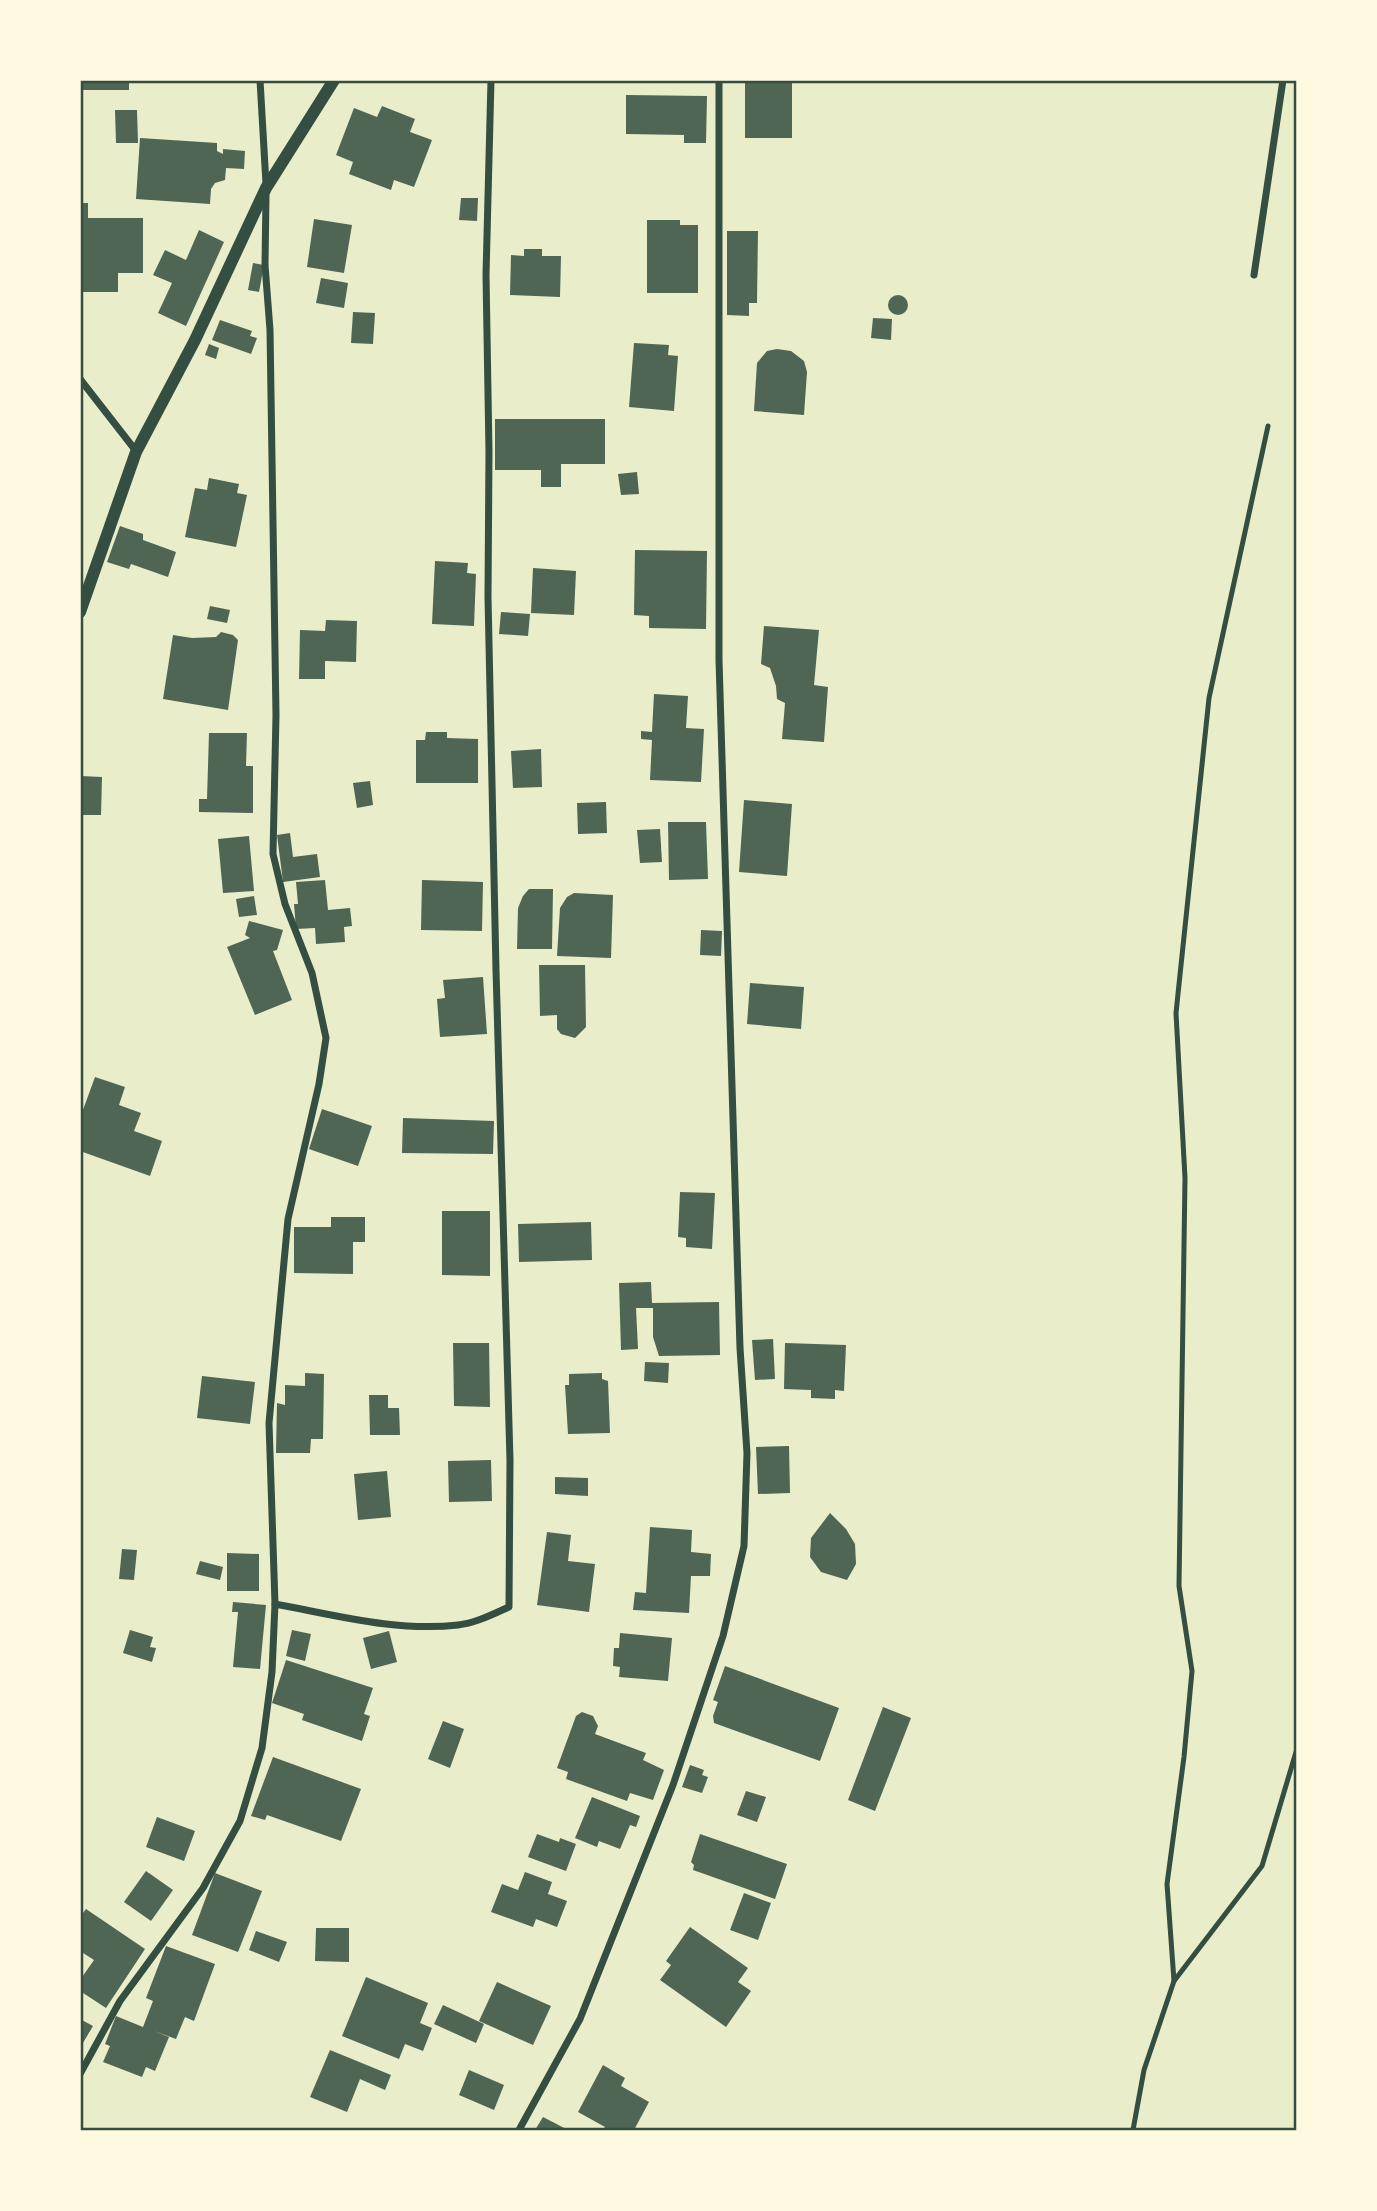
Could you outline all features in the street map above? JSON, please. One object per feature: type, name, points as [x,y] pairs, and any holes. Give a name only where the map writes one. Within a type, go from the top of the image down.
[{"type":"street","points":[[80,2074],[120,2001],[202,1888],[240,1821],[262,1748],[272,1672],[275,1604],[269,1423],[288,1219],[319,1084],[326,1038],[312,972],[285,904],[273,854],[276,715],[270,330],[265,265],[266,188],[260,80]]},
{"type":"street","points":[[80,612],[136,452],[195,340],[266,188],[334,80]]},
{"type":"street","points":[[275,1604],[390,1625],[458,1625],[477,1621],[509,1607],[510,1460],[495,957],[488,597],[486,275],[491,80]]},
{"type":"street","points":[[519,2130],[580,2019],[673,1786],[723,1636],[744,1546],[747,1453],[740,1348],[719,660],[719,80]]},
{"type":"street","points":[[1254,275],[1283,80]]},
{"type":"street","points":[[80,379],[136,452]]},
{"type":"lane","points":[[1174,1982],[1167,1884],[1192,1671],[1178,1586],[1185,1178],[1176,1013],[1209,698],[1268,426]]},
{"type":"lane","points":[[1133,2130],[1144,2070],[1174,1982],[1262,1866],[1297,1752]]},
{"type":"building","points":[[82,80],[129,80],[129,90],[82,90]]},
{"type":"building","points":[[745,80],[792,80],[792,138],[745,138]]},
{"type":"building","points":[[626,95],[707,96],[706,143],[684,143],[684,135],[626,134]]},
{"type":"building","points":[[382,106],[415,119],[410,132],[432,140],[414,187],[394,180],[391,190],[349,174],[353,162],[336,155],[354,108],[377,117]]},
{"type":"building","points":[[115,110],[137,110],[138,143],[116,143]]},
{"type":"building","points":[[140,138],[217,143],[217,151],[223,154],[223,149],[245,151],[244,169],[226,168],[225,180],[215,183],[211,189],[210,204],[136,199]]},
{"type":"building","points":[[461,198],[478,198],[477,221],[459,220]]},
{"type":"building","points":[[80,203],[88,203],[88,218],[143,218],[143,273],[118,273],[118,292],[80,292]]},
{"type":"building","points":[[314,219],[352,225],[344,273],[307,267]]},
{"type":"building","points":[[647,220],[680,220],[680,225],[698,225],[698,293],[647,293]]},
{"type":"building","points":[[199,230],[224,242],[186,326],[158,313],[172,283],[153,275],[165,250],[186,260]]},
{"type":"building","points":[[727,231],[758,231],[757,303],[749,303],[749,316],[727,315]]},
{"type":"building","points":[[524,249],[542,249],[542,256],[561,256],[560,297],[510,295],[511,255],[524,256]]},
{"type":"building","points":[[253,263],[264,265],[259,292],[248,290]]},
{"type":"building","points":[[321,278],[348,283],[344,308],[316,303]]},
{"type":"building","points":[[894,295],[902,295],[908,305],[902,315],[894,315],[888,309],[888,301]]},
{"type":"building","points":[[353,312],[375,313],[373,344],[351,343]]},
{"type":"building","points":[[873,318],[892,319],[891,340],[871,338]]},
{"type":"building","points":[[220,320],[252,331],[250,336],[257,338],[251,354],[212,340]]},
{"type":"building","points":[[634,343],[669,345],[668,355],[678,356],[674,411],[629,407]]},
{"type":"building","points":[[209,344],[219,348],[216,359],[205,355]]},
{"type":"building","points":[[767,351],[791,351],[804,361],[807,372],[804,415],[754,411],[757,363]]},
{"type":"building","points":[[495,419],[605,419],[605,464],[561,464],[561,487],[541,487],[541,470],[495,470]]},
{"type":"building","points":[[637,472],[639,494],[621,495],[618,474]]},
{"type":"building","points":[[209,478],[239,484],[237,493],[247,495],[236,547],[185,537],[195,488],[207,490]]},
{"type":"building","points":[[120,526],[143,534],[143,540],[176,552],[168,577],[131,564],[129,569],[107,562]]},
{"type":"building","points":[[635,550],[707,551],[706,629],[649,628],[649,616],[634,615]]},
{"type":"building","points":[[435,561],[468,563],[467,573],[476,574],[474,626],[432,624]]},
{"type":"building","points":[[533,568],[576,571],[574,615],[531,613]]},
{"type":"building","points":[[210,606],[230,610],[227,623],[207,619]]},
{"type":"building","points":[[501,612],[530,614],[528,636],[499,634]]},
{"type":"building","points":[[326,620],[357,621],[356,662],[325,661],[325,679],[299,679],[300,630],[325,631]]},
{"type":"building","points":[[764,626],[819,630],[814,685],[828,687],[824,742],[782,739],[785,703],[777,699],[770,668],[761,664]]},
{"type":"building","points":[[221,632],[233,635],[238,640],[228,710],[163,699],[173,635],[192,638],[216,637]]},
{"type":"building","points":[[654,694],[688,696],[686,728],[704,729],[701,782],[650,780],[652,740],[641,739],[641,731],[652,732]]},
{"type":"building","points":[[426,732],[447,732],[447,738],[478,739],[478,783],[416,783],[416,740],[425,740]]},
{"type":"building","points":[[209,733],[247,733],[246,766],[253,766],[253,813],[199,812],[199,799],[207,799]]},
{"type":"building","points":[[541,749],[542,787],[513,788],[511,751]]},
{"type":"building","points":[[81,776],[102,777],[101,815],[80,815]]},
{"type":"building","points":[[370,781],[373,805],[357,808],[353,783]]},
{"type":"building","points":[[744,800],[792,804],[787,876],[739,872]]},
{"type":"building","points":[[606,802],[607,833],[578,834],[577,803]]},
{"type":"building","points":[[668,822],[706,822],[708,879],[669,880]]},
{"type":"building","points":[[660,829],[662,862],[640,863],[637,830]]},
{"type":"building","points":[[290,833],[293,857],[317,854],[320,877],[283,882],[277,835]]},
{"type":"building","points":[[249,836],[254,891],[223,893],[218,839]]},
{"type":"building","points":[[325,880],[328,910],[350,908],[352,926],[344,927],[345,942],[316,944],[315,928],[296,929],[296,882]]},
{"type":"building","points":[[422,880],[483,882],[482,931],[421,930]]},
{"type":"building","points":[[529,889],[553,889],[552,949],[517,949],[518,908]]},
{"type":"building","points":[[574,893],[613,895],[611,958],[557,956],[560,908],[567,897]]},
{"type":"building","points":[[254,896],[257,915],[239,917],[236,899]]},
{"type":"building","points":[[249,921],[283,930],[277,950],[273,951],[292,1000],[255,1015],[227,947],[250,938],[245,935]]},
{"type":"building","points":[[701,930],[722,931],[721,956],[700,955]]},
{"type":"building","points":[[539,965],[585,965],[586,1027],[575,1038],[561,1034],[557,1029],[557,1015],[540,1016]]},
{"type":"building","points":[[483,977],[487,1034],[440,1037],[437,999],[445,998],[443,980]]},
{"type":"building","points":[[750,983],[804,987],[801,1029],[747,1024]]},
{"type":"building","points":[[95,1077],[125,1087],[119,1105],[141,1113],[134,1131],[162,1141],[150,1176],[80,1151],[80,1118]]},
{"type":"building","points":[[322,1109],[372,1126],[358,1166],[309,1149]]},
{"type":"building","points":[[403,1118],[494,1121],[493,1154],[402,1153]]},
{"type":"building","points":[[680,1192],[715,1193],[712,1249],[686,1247],[686,1238],[678,1237]]},
{"type":"building","points":[[442,1211],[490,1211],[490,1276],[442,1275]]},
{"type":"building","points":[[331,1217],[365,1217],[365,1242],[353,1242],[353,1274],[294,1273],[294,1227],[331,1227]]},
{"type":"building","points":[[591,1222],[592,1260],[519,1262],[518,1224]]},
{"type":"building","points":[[651,1282],[652,1303],[719,1302],[720,1355],[659,1356],[653,1337],[653,1308],[636,1308],[638,1349],[621,1350],[619,1283]]},
{"type":"building","points":[[773,1339],[775,1379],[755,1380],[752,1340]]},
{"type":"building","points":[[453,1343],[489,1343],[490,1407],[454,1406]]},
{"type":"building","points":[[785,1343],[846,1345],[844,1391],[835,1390],[835,1399],[811,1398],[811,1390],[784,1389]]},
{"type":"building","points":[[645,1362],[669,1363],[668,1383],[644,1381]]},
{"type":"building","points":[[305,1373],[324,1374],[323,1439],[311,1439],[310,1453],[276,1453],[277,1403],[285,1405],[285,1385],[305,1386]]},
{"type":"building","points":[[602,1373],[602,1379],[608,1381],[610,1433],[568,1434],[565,1385],[569,1385],[569,1374]]},
{"type":"building","points":[[202,1376],[255,1382],[250,1424],[197,1418]]},
{"type":"building","points":[[369,1395],[388,1395],[388,1408],[399,1408],[400,1435],[370,1435]]},
{"type":"building","points":[[789,1446],[790,1493],[758,1494],[756,1447]]},
{"type":"building","points":[[491,1460],[492,1501],[449,1502],[448,1461]]},
{"type":"building","points":[[387,1471],[391,1517],[358,1520],[354,1474]]},
{"type":"building","points":[[555,1477],[588,1478],[588,1496],[555,1494]]},
{"type":"building","points":[[830,1513],[846,1529],[855,1544],[856,1564],[847,1580],[821,1572],[810,1557],[811,1538]]},
{"type":"building","points":[[650,1527],[692,1530],[691,1552],[711,1554],[710,1576],[691,1576],[689,1613],[633,1610],[635,1592],[646,1593]]},
{"type":"building","points":[[547,1532],[571,1535],[568,1561],[595,1564],[589,1612],[537,1605]]},
{"type":"building","points":[[122,1549],[137,1550],[134,1580],[119,1579]]},
{"type":"building","points":[[227,1553],[259,1554],[259,1591],[227,1591]]},
{"type":"building","points":[[200,1561],[223,1567],[220,1580],[196,1574]]},
{"type":"building","points":[[233,1602],[266,1605],[260,1669],[233,1667],[238,1612],[232,1612]]},
{"type":"building","points":[[130,1630],[153,1637],[150,1647],[156,1648],[152,1662],[123,1653]]},
{"type":"building","points":[[292,1630],[311,1634],[305,1661],[286,1656]]},
{"type":"building","points":[[389,1631],[397,1662],[371,1669],[363,1638]]},
{"type":"building","points":[[620,1633],[672,1638],[668,1681],[619,1677],[620,1667],[613,1666],[614,1648],[619,1648]]},
{"type":"building","points":[[286,1660],[373,1688],[364,1714],[370,1716],[362,1741],[302,1720],[304,1714],[272,1703]]},
{"type":"building","points":[[725,1666],[839,1708],[820,1761],[714,1723],[713,1716],[718,1702],[713,1700]]},
{"type":"building","points":[[883,1707],[911,1718],[875,1811],[848,1800]]},
{"type":"building","points":[[582,1712],[593,1716],[598,1726],[595,1734],[646,1753],[643,1760],[664,1770],[653,1800],[630,1793],[627,1801],[566,1779],[568,1772],[557,1768],[576,1716]]},
{"type":"building","points":[[443,1721],[464,1729],[450,1768],[428,1759]]},
{"type":"building","points":[[273,1757],[361,1789],[341,1841],[267,1815],[265,1820],[251,1816]]},
{"type":"building","points":[[690,1765],[704,1770],[702,1775],[708,1777],[702,1793],[682,1787]]},
{"type":"building","points":[[746,1791],[766,1797],[757,1822],[737,1815]]},
{"type":"building","points":[[592,1797],[640,1816],[636,1827],[630,1825],[620,1849],[599,1841],[597,1847],[575,1838]]},
{"type":"building","points":[[157,1817],[195,1831],[184,1861],[146,1847]]},
{"type":"building","points":[[537,1834],[559,1842],[560,1838],[576,1844],[566,1871],[528,1857]]},
{"type":"building","points":[[700,1834],[787,1864],[775,1899],[693,1870],[694,1865],[691,1862]]},
{"type":"building","points":[[146,1871],[173,1890],[151,1921],[124,1902]]},
{"type":"building","points":[[525,1872],[552,1882],[548,1894],[567,1901],[557,1927],[536,1919],[533,1927],[491,1912],[502,1884],[518,1890]]},
{"type":"building","points":[[215,1873],[262,1891],[238,1952],[192,1935]]},
{"type":"building","points":[[744,1893],[771,1903],[758,1940],[730,1930]]},
{"type":"building","points":[[86,1909],[145,1949],[106,2008],[80,1991],[80,1980],[94,1960],[80,1951],[80,1917]]},
{"type":"building","points":[[690,1927],[748,1968],[738,1982],[751,1991],[726,2027],[660,1980],[671,1965],[666,1961]]},
{"type":"building","points":[[316,1928],[349,1928],[349,1962],[315,1961]]},
{"type":"building","points":[[256,1931],[287,1942],[279,1962],[249,1950]]},
{"type":"building","points":[[166,1946],[215,1964],[194,2021],[185,2017],[176,2039],[154,2031],[169,2037],[155,2071],[146,2067],[142,2077],[103,2062],[110,2046],[105,2044],[116,2016],[143,2027],[153,2001],[146,1998]]},
{"type":"building","points":[[366,1977],[428,2003],[420,2023],[432,2028],[423,2051],[405,2044],[399,2059],[342,2036]]},
{"type":"building","points":[[497,1982],[551,2006],[533,2045],[479,2021]]},
{"type":"building","points":[[443,2005],[484,2024],[476,2043],[434,2024]]},
{"type":"building","points":[[80,2019],[93,2026],[80,2048]]},
{"type":"building","points":[[330,2050],[391,2075],[385,2090],[360,2079],[347,2112],[310,2097]]},
{"type":"building","points":[[603,2065],[625,2078],[621,2086],[649,2102],[634,2130],[603,2130],[605,2127],[578,2112]]},
{"type":"building","points":[[469,2070],[504,2085],[494,2110],[459,2095]]},
{"type":"building","points":[[543,2117],[568,2130],[535,2130]]}]
